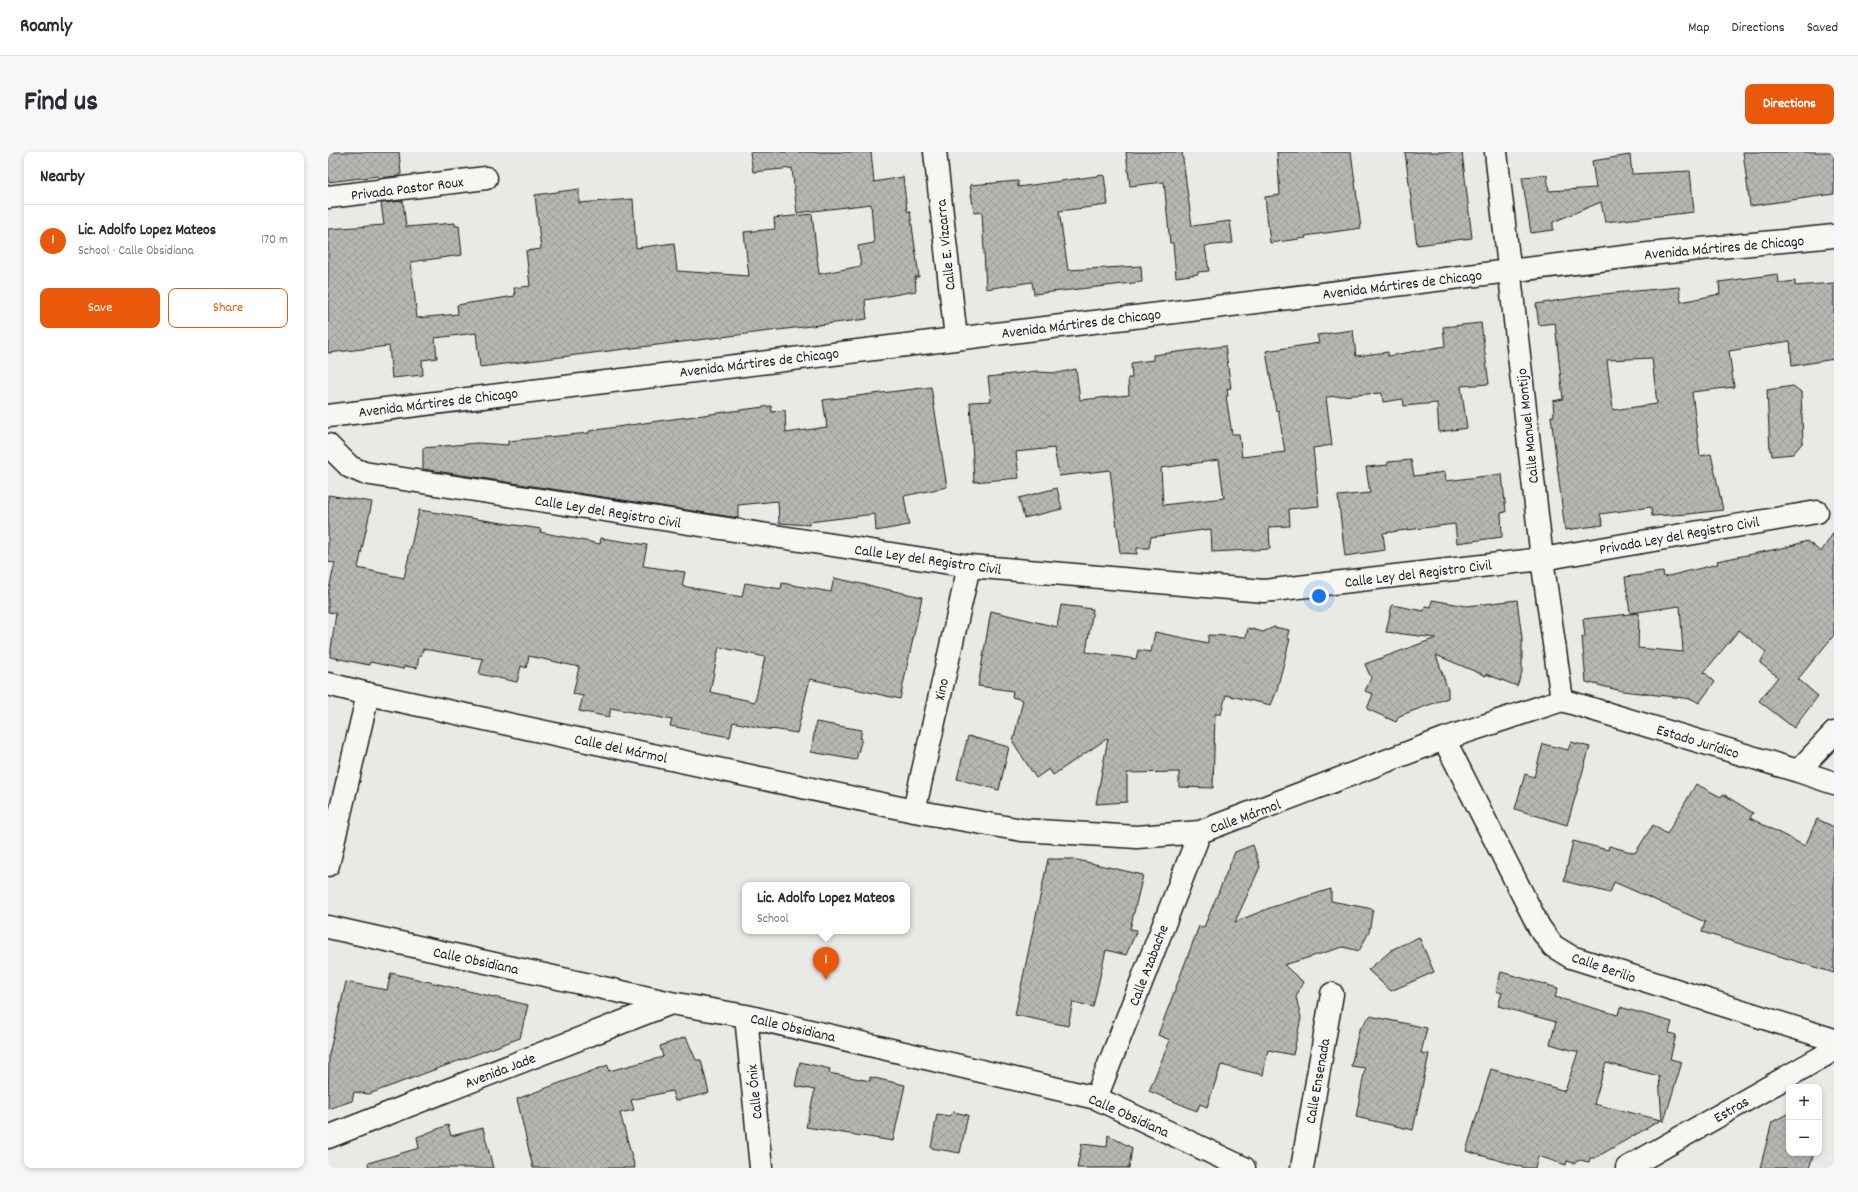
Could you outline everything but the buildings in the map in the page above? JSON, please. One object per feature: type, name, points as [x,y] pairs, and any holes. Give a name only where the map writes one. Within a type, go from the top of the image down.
[{"type":"street","name":"Calle E. Vizcarra","points":[[935,152],[956,338]]},
{"type":"street","name":"Calle Manuel Montijo","points":[[1496,152],[1542,559],[1562,700]]},
{"type":"street","name":"Privada Pastor Roux","points":[[328,197],[486,178]]},
{"type":"street","name":"Avenida Mártires de Chicago","points":[[328,416],[1649,254],[1834,236]]},
{"type":"street","name":"Calle Ley del Registro Civil","points":[[328,445],[350,467],[364,473],[968,566],[1264,591],[1542,559]]},
{"type":"street","name":"Privada Ley del Registro Civil","points":[[1542,559],[1817,512]]},
{"type":"street","name":"Xino","points":[[914,811],[968,566]]},
{"type":"street","name":"Calle del Mármol","points":[[328,684],[368,694],[914,811]]},
{"type":"street","points":[[328,865],[368,694]]},
{"type":"street","name":"Calle Mármol","points":[[914,811],[1022,830],[1137,837],[1200,832],[1444,739],[1562,700]]},
{"type":"street","name":"Estado Jurídico","points":[[1562,700],[1834,783]]},
{"type":"street","points":[[1798,771],[1834,733]]},
{"type":"street","name":"Calle Berilio","points":[[1444,739],[1539,927],[1553,946],[1571,957],[1834,1040]]},
{"type":"street","name":"Calle Azabache","points":[[1096,1098],[1200,832]]},
{"type":"street","name":"Calle Obsidiana","points":[[328,927],[671,1003],[746,1016],[1096,1098],[1244,1168]]},
{"type":"street","name":"Calle Ensenada","points":[[1302,1168],[1332,994]]},
{"type":"street","name":"Avenida Jade","points":[[328,1138],[671,1003]]},
{"type":"street","name":"Calle Ónix","points":[[746,1016],[762,1168]]},
{"type":"street","name":"Estras","points":[[1628,1168],[1834,1050]]},
{"type":"place","name":"Lic. Adolfo Lopez Mateos","points":[[826,980]]}]
